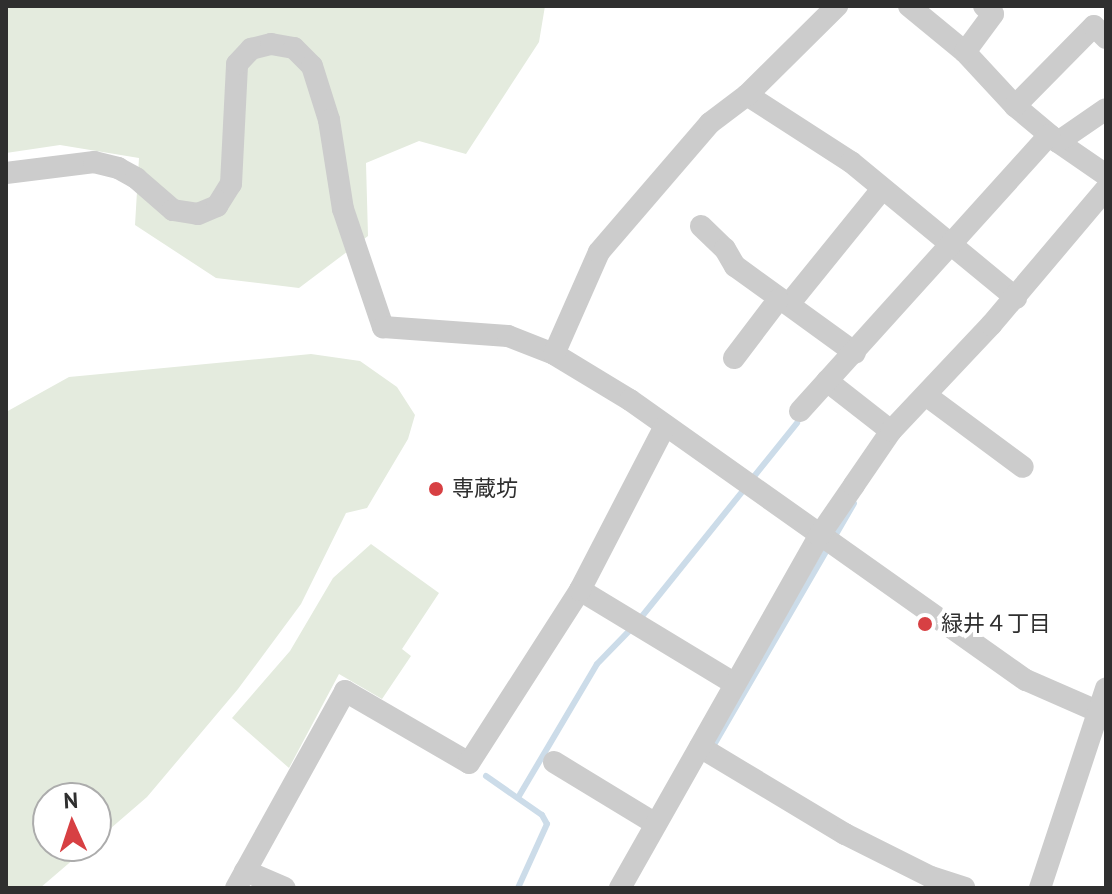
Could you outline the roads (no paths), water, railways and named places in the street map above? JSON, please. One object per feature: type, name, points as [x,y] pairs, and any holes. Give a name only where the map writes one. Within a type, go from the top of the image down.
[{"type":"street","points":[[554,354],[599,252],[710,123],[747,95],[837,6]]},
{"type":"street","points":[[909,6],[965,52],[1015,106],[1106,175]]},
{"type":"street","points":[[965,52],[993,14],[984,6]]},
{"type":"street","points":[[1015,106],[1094,26],[1106,38]]},
{"type":"street","points":[[6,173],[94,162],[118,168],[136,178],[173,210],[198,214],[217,206],[231,184],[237,64],[251,49],[271,44],[294,48],[312,66],[329,120],[343,209],[383,327],[508,336],[554,354],[665,426],[1026,680],[1102,714]]},
{"type":"street","points":[[747,95],[851,162],[1016,298]]},
{"type":"street","points":[[800,411],[855,353],[949,244],[1054,138],[1106,109]]},
{"type":"street","points":[[734,358],[882,189]]},
{"type":"street","points":[[620,888],[819,536],[891,431],[1016,298],[1106,189]]},
{"type":"street","points":[[701,226],[725,249],[735,266],[855,353]]},
{"type":"street","points":[[827,381],[891,431]]},
{"type":"street","points":[[927,396],[1023,467]]},
{"type":"street","points":[[285,888],[240,880],[345,691],[469,763],[580,590],[665,426]]},
{"type":"street","points":[[580,590],[735,684]]},
{"type":"street","points":[[1040,888],[1102,714],[1106,689]]},
{"type":"street","points":[[700,747],[845,834],[938,884],[964,888]]},
{"type":"street","points":[[554,762],[656,824]]},
{"type":"waterway","points":[[752,479],[797,423]]},
{"type":"waterway","points":[[639,620],[745,488]]},
{"type":"waterway","points":[[711,750],[854,503]]},
{"type":"waterway","points":[[519,796],[597,664],[632,628]]},
{"type":"waterway","points":[[486,776],[542,815],[547,824],[518,888]]},
{"type":"place","name":"専蔵坊","points":[[436,489]]},
{"type":"place","name":"緑井４丁目","points":[[925,624]]}]
